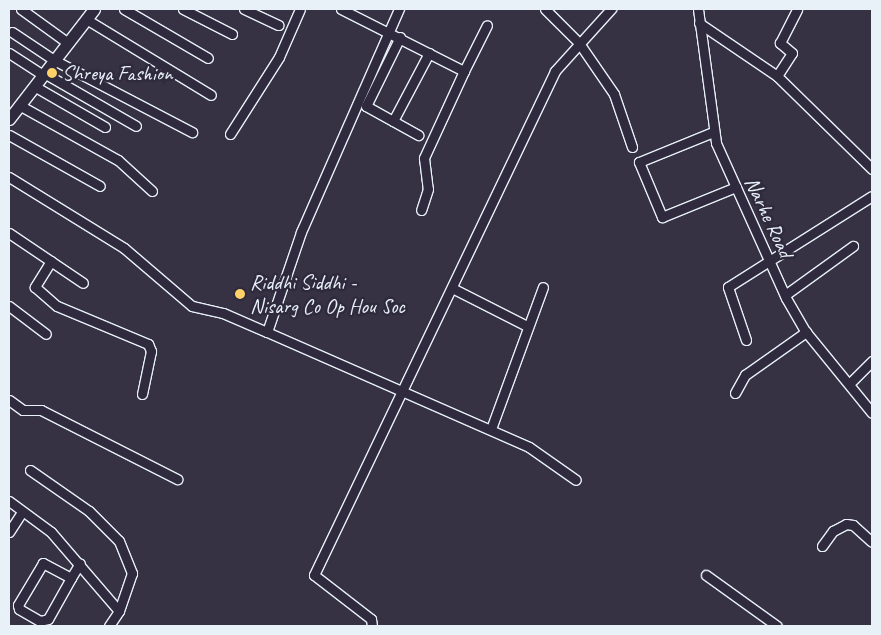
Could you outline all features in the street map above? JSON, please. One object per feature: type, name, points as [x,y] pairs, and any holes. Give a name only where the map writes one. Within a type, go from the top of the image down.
[{"type":"main road","points":[[9,119],[94,9]]},
{"type":"street","points":[[124,9],[208,58]]},
{"type":"street","points":[[183,9],[232,34]]},
{"type":"street","points":[[244,9],[278,25]]},
{"type":"street","points":[[230,134],[280,57],[300,9]]},
{"type":"street","points":[[341,9],[389,31],[464,71]]},
{"type":"street","points":[[267,332],[301,232],[399,9]]},
{"type":"street","points":[[545,9],[578,43],[614,94],[632,148]]},
{"type":"street","points":[[372,626],[371,619],[314,575],[555,71],[578,43],[611,9]]},
{"type":"street","name":"Narhe Road","points":[[698,9],[713,132],[736,187],[785,295],[806,332],[850,383],[872,413]]},
{"type":"street","points":[[777,76],[792,53],[780,43],[797,9]]},
{"type":"street","points":[[20,10],[68,42]]},
{"type":"street","points":[[86,19],[211,95]]},
{"type":"street","points":[[699,23],[777,76],[872,169]]},
{"type":"street","points":[[421,210],[428,190],[424,158],[464,71],[488,25]]},
{"type":"street","points":[[12,32],[54,60],[192,132]]},
{"type":"street","points":[[400,37],[366,106],[418,135]]},
{"type":"street","points":[[393,121],[429,52]]},
{"type":"street","points":[[9,53],[136,126]]},
{"type":"street","points":[[34,86],[105,127]]},
{"type":"street","points":[[19,105],[118,160],[152,191]]},
{"type":"street","points":[[713,132],[639,162],[662,217],[736,187]]},
{"type":"street","points":[[9,135],[100,186]]},
{"type":"street","points":[[9,176],[124,248],[192,306],[223,313],[401,393],[491,429],[529,447],[576,480]]},
{"type":"street","points":[[746,340],[728,287],[872,196]]},
{"type":"street","points":[[9,233],[82,283]]},
{"type":"street","points":[[785,295],[853,246]]},
{"type":"street","points":[[51,262],[34,287],[57,306],[148,344],[151,351],[142,394]]},
{"type":"street","points":[[491,429],[527,326],[543,287]]},
{"type":"street","points":[[452,288],[527,326]]},
{"type":"street","points":[[9,306],[46,334]]},
{"type":"street","points":[[735,393],[745,375],[806,332]]},
{"type":"street","points":[[850,383],[872,361]]},
{"type":"street","points":[[9,400],[23,410],[41,410],[177,479]]},
{"type":"street","points":[[30,470],[90,510],[119,541],[132,573],[119,611],[109,626]]},
{"type":"street","points":[[9,502],[51,532],[80,563],[119,611]]},
{"type":"street","points":[[9,532],[22,512]]},
{"type":"street","points":[[822,546],[833,531],[846,524],[853,525],[872,542]]},
{"type":"street","points":[[71,578],[43,563],[18,604],[19,609],[44,621],[71,578],[80,563]]},
{"type":"street","points":[[706,575],[778,626]]},
{"type":"place","name":"Shreya Fashion","points":[[52,73]]},
{"type":"place","name":"Riddhi Siddhi - Nisarg Co Op Hou Soc","points":[[240,294]]}]
